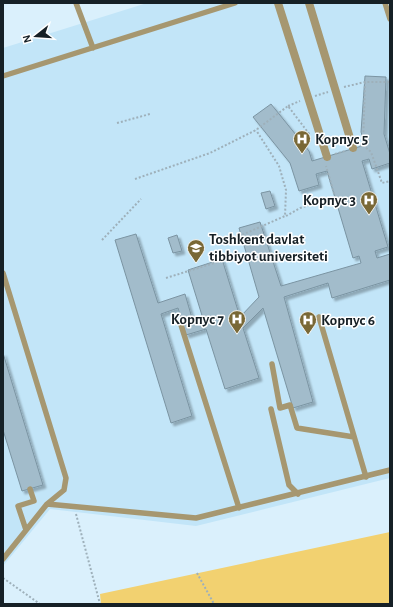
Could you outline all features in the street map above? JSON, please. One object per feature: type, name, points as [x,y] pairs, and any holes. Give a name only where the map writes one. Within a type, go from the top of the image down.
[{"type":"street","points":[[278,3],[327,156]]},
{"type":"street","points":[[309,3],[353,148]]},
{"type":"lane","points":[[76,3],[93,48]]},
{"type":"lane","points":[[3,76],[235,3]]},
{"type":"lane","points":[[385,3],[390,19]]},
{"type":"lane","points":[[3,273],[66,478],[64,490],[47,504],[3,559]]},
{"type":"lane","points":[[319,317],[366,477]]},
{"type":"lane","points":[[181,325],[239,508]]},
{"type":"lane","points":[[272,364],[280,408],[290,405],[297,428],[354,437]]},
{"type":"lane","points":[[271,408],[289,485],[298,494]]},
{"type":"lane","points":[[47,504],[196,518],[298,494],[390,470]]},
{"type":"lane","points":[[26,530],[18,506],[34,501],[30,489]]},
{"type":"path","points":[[363,145],[365,82]]},
{"type":"path","points":[[135,179],[210,153],[256,130],[288,106],[309,98],[365,82],[390,82]]},
{"type":"path","points":[[288,106],[314,140]]},
{"type":"path","points":[[117,123],[150,114]]},
{"type":"path","points":[[256,130],[279,166],[286,190],[286,216]]},
{"type":"path","points":[[235,238],[286,216],[300,208],[335,197],[326,165],[327,156],[363,145]]},
{"type":"path","points":[[363,145],[371,152],[382,183],[390,181]]},
{"type":"path","points":[[102,240],[141,199]]},
{"type":"path","points":[[166,278],[240,255]]},
{"type":"path","points":[[74,507],[100,604]]},
{"type":"path","points":[[197,573],[214,604]]},
{"type":"path","points":[[3,578],[40,604]]},
{"type":"shaded area","name":"Toshkent davlat tibbiyot universiteti","points":[[147,3],[390,3],[390,478],[196,526],[50,509],[3,566],[3,48]]},
{"type":"shaded area","points":[[390,532],[390,604],[101,604],[100,594]]},
{"type":"building","points":[[365,76],[386,77],[384,134],[390,154],[390,163],[372,169],[369,159],[362,161],[388,247],[375,251],[377,258],[390,254],[390,280],[332,298],[328,283],[284,297],[313,402],[293,408],[263,308],[243,328],[259,378],[225,389],[206,329],[186,335],[178,308],[161,314],[192,416],[171,423],[115,240],[136,234],[158,303],[185,294],[194,325],[204,322],[188,270],[222,259],[240,317],[259,297],[239,228],[260,222],[281,286],[361,263],[359,256],[353,258],[327,171],[316,174],[319,185],[299,191],[290,163],[253,117],[271,104],[309,151],[312,161],[365,145],[361,132]]},
{"type":"building","points":[[270,191],[275,206],[266,209],[261,193]]},
{"type":"building","points":[[177,235],[182,251],[173,253],[168,238]]},
{"type":"building","points":[[3,353],[43,485],[22,491],[3,430]]},
{"type":"place","name":"Корпус 5","points":[[302,154]]},
{"type":"place","name":"Корпус 3","points":[[369,215]]},
{"type":"place","name":"Toshkent davlat tibbiyot universiteti","points":[[196,263]]},
{"type":"place","name":"Корпус 7","points":[[237,334]]},
{"type":"place","name":"Корпус 6","points":[[308,335]]}]
